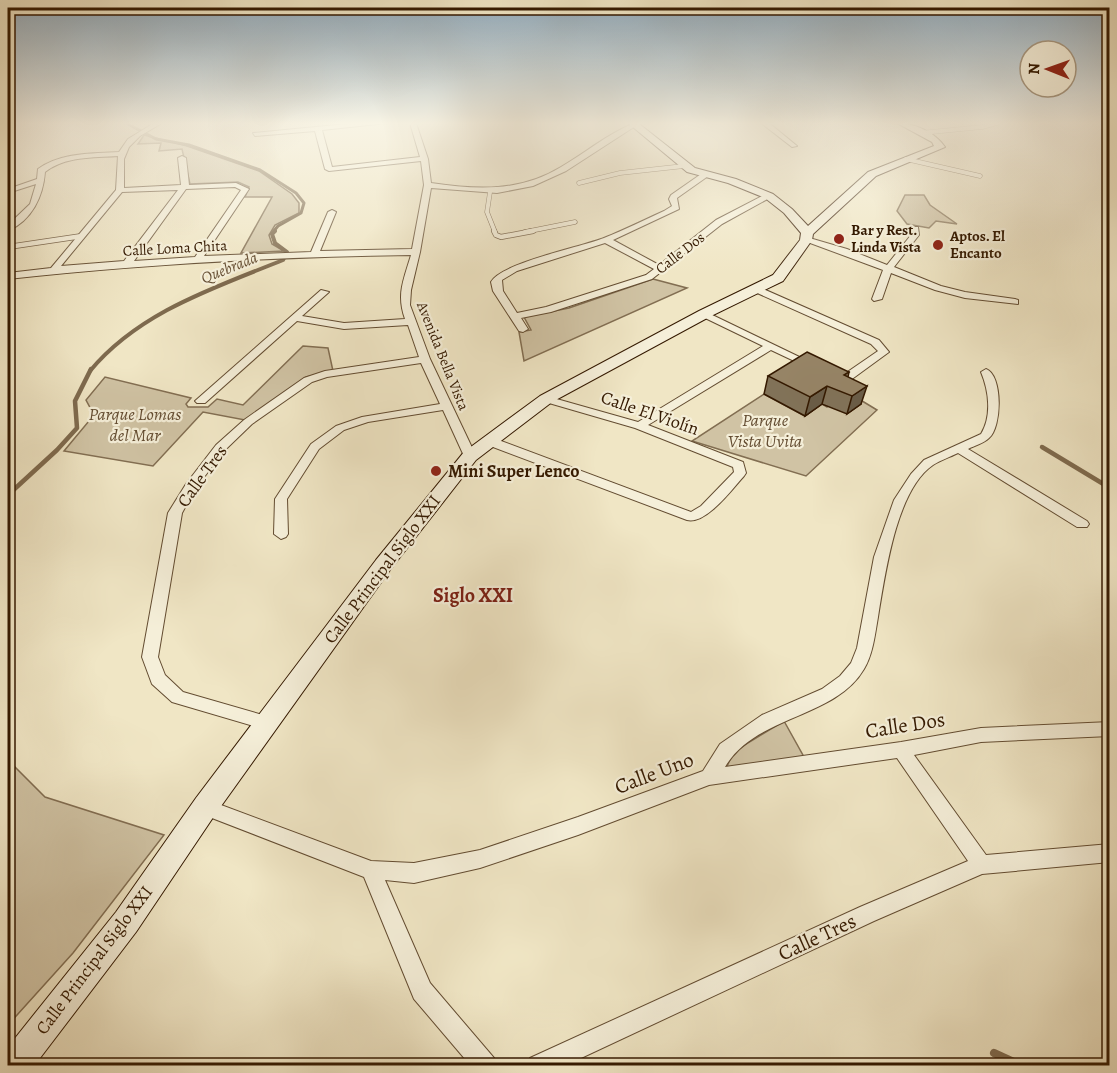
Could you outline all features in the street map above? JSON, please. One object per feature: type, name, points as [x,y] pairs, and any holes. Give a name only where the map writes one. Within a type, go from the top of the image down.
[{"type":"street","points":[[8,229],[41,194],[41,173]]},
{"type":"street","points":[[55,268],[120,190],[120,173]]},
{"type":"street","points":[[127,264],[186,186],[184,173]]},
{"type":"street","name":"Avenida Bella Vista","points":[[427,173],[429,184],[406,290],[405,305],[425,359],[470,456]]},
{"type":"street","points":[[429,184],[490,192],[506,191],[557,173]]},
{"type":"street","name":"Calle Principal Siglo XXI","points":[[13,1065],[126,922],[205,807],[383,565],[470,456],[546,399],[704,314],[758,290],[778,278],[807,237],[874,173]]},
{"type":"street","points":[[523,328],[498,291],[496,282],[498,278],[514,269],[606,240],[673,210],[676,207],[673,199],[706,174],[769,196],[788,211],[807,237],[938,288],[965,295],[1015,302]]},
{"type":"street","points":[[8,191],[41,180]]},
{"type":"street","points":[[120,190],[186,186],[242,186],[245,189],[198,259]]},
{"type":"street","name":"Calle Dos","points":[[515,316],[559,306],[649,277],[719,222],[769,196]]},
{"type":"street","points":[[315,253],[332,212]]},
{"type":"street","points":[[878,299],[888,269],[915,235],[915,229]]},
{"type":"street","points":[[606,240],[661,269]]},
{"type":"street","name":"Calle Loma Chita","points":[[8,276],[55,268],[198,259],[315,253],[416,252]]},
{"type":"street","points":[[704,314],[769,347],[842,377],[848,377],[884,352],[875,342],[758,290]]},
{"type":"street","points":[[201,401],[324,292]]},
{"type":"street","points":[[294,318],[344,326],[411,322]]},
{"type":"street","points":[[639,426],[769,347]]},
{"type":"street","name":"Calle Tres","points":[[267,723],[178,697],[158,679],[150,657],[175,513],[190,487],[220,448],[248,422],[309,380],[325,374],[425,359]]},
{"type":"street","name":"Calle Uno","points":[[205,807],[371,870],[414,873],[480,859],[578,826],[709,777],[726,749],[768,720],[828,694],[846,681],[858,666],[865,648],[881,557],[900,500],[915,477],[928,463],[985,436],[990,429],[994,393],[992,382],[986,372]]},
{"type":"street","name":"Calle El Violín","points":[[489,441],[692,517],[706,509],[740,473],[738,465],[729,460],[639,426],[546,399]]},
{"type":"street","points":[[281,534],[281,499],[315,447],[340,428],[366,419],[446,406]]},
{"type":"street","points":[[958,448],[1082,524]]},
{"type":"street","name":"Calle Dos","points":[[709,777],[901,750],[981,735],[1110,729]]},
{"type":"street","points":[[901,750],[982,865]]},
{"type":"street","name":"Calle Tres","points":[[538,1065],[867,914],[982,865],[1110,853]]},
{"type":"street","points":[[371,870],[422,991],[486,1065]]},
{"type":"lane","points":[[579,183],[620,173]]},
{"type":"lane","points":[[967,173],[980,176]]},
{"type":"lane","points":[[490,192],[487,212],[496,235],[501,237],[575,222]]},
{"type":"lane","points":[[8,246],[82,236]]},
{"type":"green space","points":[[188,173],[262,173],[292,194],[299,203],[299,213],[275,225],[269,235],[272,244],[284,251],[241,253],[272,197],[245,197],[249,187],[238,182],[190,184]]},
{"type":"green space","points":[[905,195],[924,195],[930,205],[957,224],[936,221],[929,228],[907,224],[897,211]]},
{"type":"green space","points":[[653,279],[687,288],[524,361],[519,332],[531,330],[524,317],[569,308]]},
{"type":"green space","name":"Parque Lomas del Mar","points":[[303,346],[328,348],[333,371],[306,377],[245,420],[203,412],[153,466],[64,451],[94,415],[86,400],[105,377],[191,398],[186,404],[188,407],[208,407],[217,399],[243,405]]},
{"type":"green space","name":"Parque Vista Uvita","points":[[844,390],[877,410],[806,476],[692,441],[764,394],[805,416],[822,404],[827,407]]},
{"type":"green space","points":[[784,721],[804,757],[726,769],[733,752]]},
{"type":"green space","points":[[8,760],[45,797],[164,835],[73,953],[8,1025]]},
{"type":"building","points":[[807,352],[849,372],[844,375],[867,386],[852,396],[827,386],[810,397],[768,376]]},
{"type":"waterway","name":"Quebrada","points":[[265,173],[296,193],[304,203],[301,213],[278,226],[273,232]]},
{"type":"waterway","name":"Quebrada","points":[[90,371],[110,350],[154,317],[205,292],[283,260],[287,252],[275,243],[272,234],[275,231]]},
{"type":"waterway","name":"Quebrada","points":[[8,495],[57,450],[77,428],[75,401],[90,371]]},
{"type":"waterway","points":[[1042,447],[1110,488]]},
{"type":"waterway","points":[[994,1053],[1023,1066]]},
{"type":"place","name":"Bar y Rest. Linda Vista","points":[[839,239]]},
{"type":"place","name":"Aptos. El Encanto","points":[[938,245]]},
{"type":"place","name":"Mini Super Lenco","points":[[436,471]]},
{"type":"district","name":"Siglo XXI","points":[[473,595]]}]
